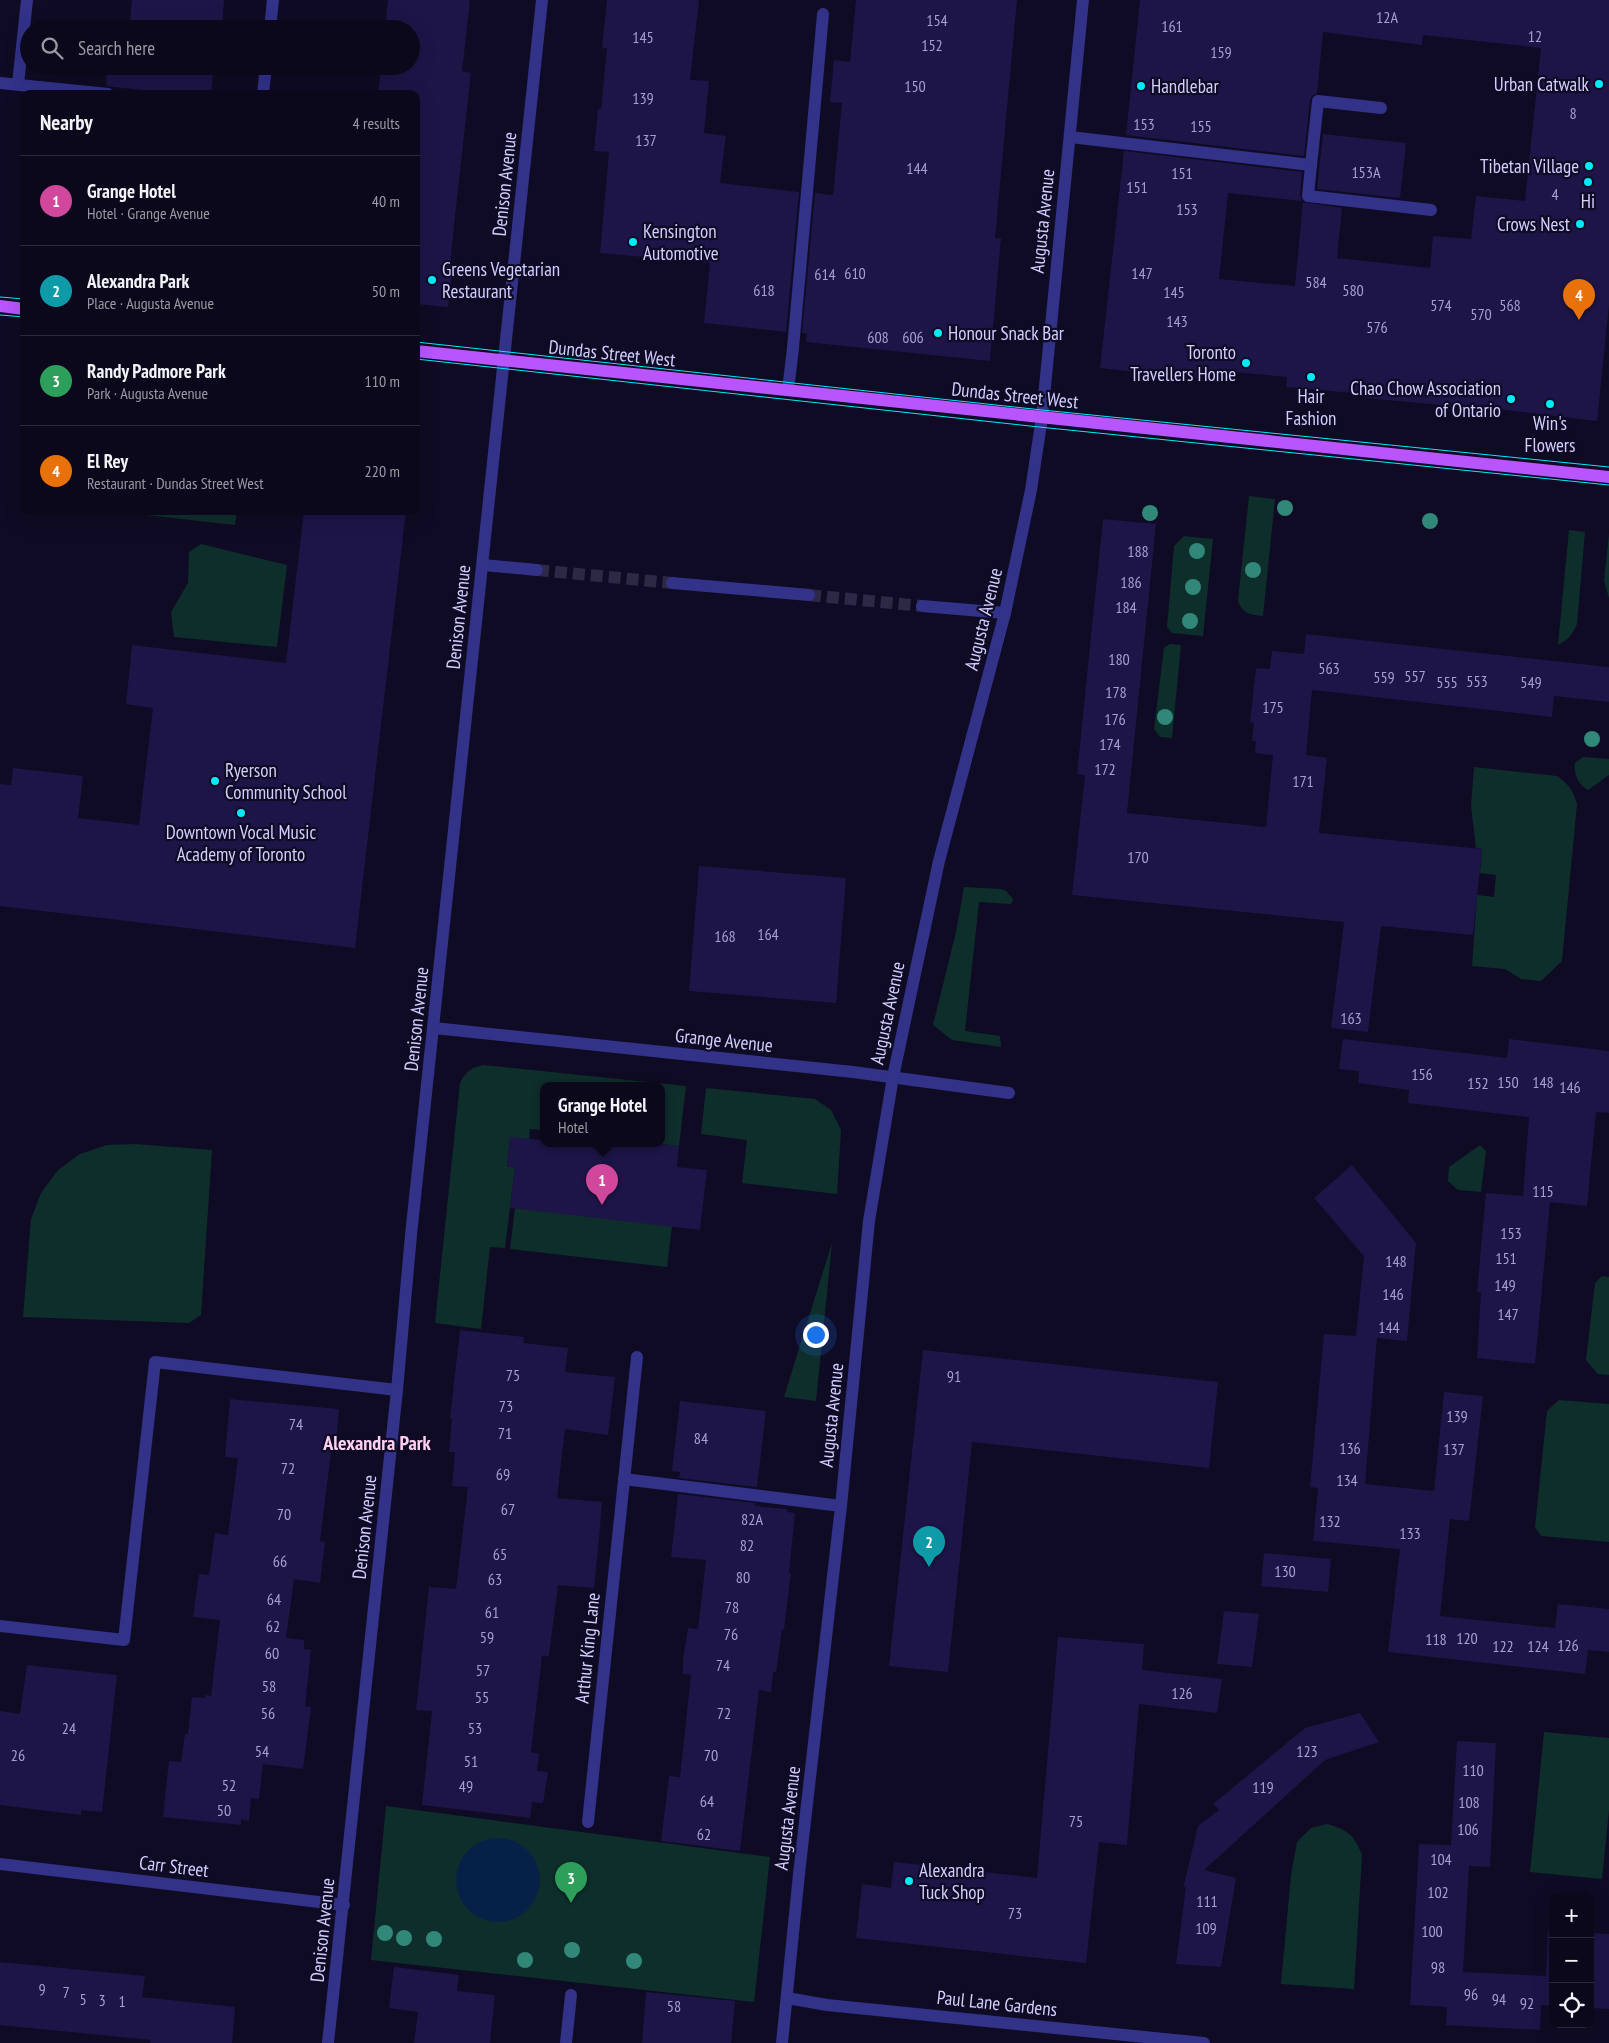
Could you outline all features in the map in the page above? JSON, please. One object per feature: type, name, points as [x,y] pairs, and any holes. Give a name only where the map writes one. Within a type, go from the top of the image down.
[{"type":"main road","points":[[0,306],[20,308]]},
{"type":"main road","name":"Dundas Street West","points":[[420,351],[1609,477]]},
{"type":"street","points":[[25,20],[27,0]]},
{"type":"street","points":[[271,20],[273,0]]},
{"type":"street","name":"Denison Avenue","points":[[328,2043],[398,1390],[411,1234],[542,0]]},
{"type":"street","name":"Augusta Avenue","points":[[782,2043],[799,1874],[841,1506],[869,1220],[893,1077],[939,861],[1005,613],[1031,490],[1042,417],[1084,0]]},
{"type":"street","points":[[788,390],[823,14]]},
{"type":"street","points":[[18,84],[20,65]]},
{"type":"street","points":[[263,90],[265,75]]},
{"type":"street","points":[[0,82],[72,90]]},
{"type":"street","points":[[1381,108],[1318,101],[1308,196],[1431,210]]},
{"type":"street","points":[[1070,137],[1311,164]]},
{"type":"street","points":[[483,565],[537,570]]},
{"type":"street","points":[[672,583],[809,595]]},
{"type":"street","points":[[922,606],[1005,613]]},
{"type":"street","name":"Grange Avenue","points":[[434,1028],[893,1077],[1009,1093]]},
{"type":"street","name":"Arthur King Lane","points":[[588,1822],[636,1357]]},
{"type":"street","points":[[0,1626],[124,1640],[156,1362],[398,1390]]},
{"type":"street","points":[[624,1479],[841,1506]]},
{"type":"street","name":"Carr Street","points":[[0,1864],[344,1905]]},
{"type":"street","points":[[566,2043],[571,1995]]},
{"type":"street","name":"Paul Lane Gardens","points":[[787,1998],[828,2005],[1204,2043]]},
{"type":"green space","points":[[1249,496],[1275,499],[1263,616],[1248,613],[1242,609],[1238,601]]},
{"type":"green space","points":[[146,515],[236,515],[235,525]]},
{"type":"green space","points":[[1569,530],[1585,532],[1577,624],[1570,636],[1558,645]]},
{"type":"green space","points":[[1609,534],[1609,598],[1604,581]]},
{"type":"green space","points":[[1184,536],[1213,539],[1203,636],[1172,633],[1167,627],[1174,546]]},
{"type":"green space","points":[[201,544],[287,565],[277,647],[174,637],[171,612],[188,583],[189,552]]},
{"type":"green space","points":[[1170,644],[1181,645],[1172,738],[1160,737],[1154,729],[1164,648]]},
{"type":"green space","points":[[1583,757],[1609,759],[1609,775],[1588,790],[1579,782],[1575,771],[1575,763]]},
{"type":"green space","points":[[1474,767],[1557,776],[1570,788],[1577,804],[1562,961],[1541,981],[1521,979],[1505,969],[1472,966],[1477,895],[1494,897],[1496,875],[1480,873],[1482,849],[1476,848],[1471,806]]},
{"type":"green space","points":[[964,887],[1001,889],[1006,891],[1013,899],[1010,904],[979,902],[965,1031],[1000,1036],[1001,1047],[952,1040],[933,1025],[956,932]]},
{"type":"green space","points":[[483,1065],[647,1082],[540,1082],[540,1130],[530,1129],[529,1139],[510,1138],[507,1166],[515,1167],[505,1248],[490,1247],[481,1329],[435,1323],[460,1083],[469,1071]]},
{"type":"green space","points":[[665,1084],[686,1086],[679,1146],[665,1144]]},
{"type":"green space","points":[[706,1088],[815,1099],[831,1110],[841,1130],[837,1194],[742,1183],[747,1140],[701,1134]]},
{"type":"green space","points":[[135,1144],[212,1150],[201,1315],[189,1323],[23,1317],[31,1219],[41,1193],[58,1170],[80,1154],[107,1145]]},
{"type":"green space","points":[[1480,1145],[1486,1151],[1481,1192],[1458,1190],[1448,1181],[1449,1167]]},
{"type":"green space","points":[[515,1208],[672,1226],[667,1267],[510,1249]]},
{"type":"green space","points":[[832,1243],[816,1401],[784,1397]]},
{"type":"green space","points":[[1602,1276],[1609,1277],[1609,1375],[1598,1374],[1586,1360],[1595,1283]]},
{"type":"green space","points":[[1559,1400],[1609,1404],[1609,1542],[1541,1536],[1535,1527],[1547,1411]]},
{"type":"green space","points":[[1544,1732],[1609,1738],[1609,1810],[1602,1879],[1530,1872]]},
{"type":"green space","points":[[386,1806],[770,1857],[754,2002],[371,1960]]},
{"type":"green space","points":[[1327,1824],[1349,1834],[1362,1855],[1354,1989],[1281,1984],[1291,1875],[1297,1842],[1311,1828]]},
{"type":"water","points":[[490,1838],[506,1838],[522,1845],[533,1856],[540,1872],[537,1896],[528,1910],[522,1915],[506,1922],[490,1922],[474,1915],[463,1904],[456,1888],[456,1872],[463,1856],[474,1845]]},
{"type":"building","points":[[132,0],[224,0],[223,20],[130,20]]},
{"type":"building","points":[[388,0],[470,0],[462,71],[471,73],[454,225],[450,266],[453,266],[448,307],[420,304],[420,90],[378,90],[380,75],[420,75],[420,20],[386,20]]},
{"type":"building","points":[[607,0],[699,0],[690,80],[709,81],[704,133],[726,136],[720,183],[799,192],[786,332],[704,323],[710,263],[600,253],[609,152],[594,151],[598,109],[601,109],[607,48],[602,48]]},
{"type":"building","points":[[856,0],[1017,0],[995,238],[1001,238],[990,361],[806,342],[807,334],[802,333],[815,193],[833,195],[842,103],[830,102],[834,60],[850,62]]},
{"type":"building","points":[[1140,0],[1609,0],[1609,305],[1597,421],[1454,404],[1453,406],[1364,398],[1364,394],[1286,387],[1287,377],[1200,369],[1199,379],[1100,368],[1124,151],[1302,172],[1300,195],[1302,201],[1228,193],[1219,279],[1295,286],[1303,202],[1342,208],[1337,258],[1430,268],[1433,236],[1471,239],[1476,196],[1525,201],[1541,48],[1423,35],[1422,45],[1323,32],[1317,93],[1310,100],[1304,156],[1126,135]]},
{"type":"building","points":[[107,75],[213,75],[211,90],[141,90],[106,86]]},
{"type":"building","points":[[1323,134],[1406,143],[1400,198],[1317,189]]},
{"type":"building","points":[[304,515],[406,515],[355,948],[0,906],[0,784],[11,785],[13,768],[83,776],[78,818],[139,825],[153,708],[126,704],[132,645],[286,663]]},
{"type":"building","points":[[1103,519],[1156,524],[1127,813],[1266,827],[1273,755],[1255,753],[1256,741],[1252,741],[1254,723],[1250,722],[1256,668],[1270,669],[1272,651],[1304,654],[1306,634],[1609,667],[1609,702],[1554,696],[1552,717],[1312,690],[1306,755],[1327,758],[1319,833],[1482,849],[1473,935],[1381,926],[1368,1032],[1331,1028],[1344,922],[1072,895],[1085,775],[1077,774]]},
{"type":"building","points":[[699,866],[846,878],[836,1003],[689,991]]},
{"type":"building","points":[[1343,1039],[1507,1058],[1509,1039],[1609,1051],[1609,1113],[1596,1112],[1587,1206],[1550,1202],[1535,1364],[1477,1358],[1481,1292],[1477,1292],[1486,1193],[1523,1196],[1529,1117],[1408,1103],[1409,1090],[1358,1083],[1359,1071],[1339,1069]]},
{"type":"building","points":[[510,1137],[540,1140],[540,1147],[665,1147],[665,1144],[679,1146],[677,1167],[707,1170],[700,1230],[510,1208],[515,1167],[507,1166]]},
{"type":"building","points":[[1352,1165],[1416,1243],[1407,1341],[1377,1338],[1365,1484],[1434,1491],[1444,1392],[1483,1396],[1469,1521],[1450,1519],[1440,1616],[1555,1628],[1558,1604],[1609,1609],[1609,1652],[1588,1650],[1585,1674],[1388,1652],[1400,1549],[1313,1541],[1318,1488],[1310,1487],[1324,1334],[1356,1336],[1364,1256],[1314,1198]]},
{"type":"building","points":[[460,1330],[524,1337],[523,1343],[568,1348],[565,1372],[615,1377],[608,1435],[565,1429],[557,1498],[602,1502],[599,1539],[594,1588],[558,1585],[549,1656],[542,1656],[531,1752],[539,1754],[537,1771],[548,1772],[543,1803],[532,1802],[530,1818],[422,1805],[432,1711],[416,1710],[429,1587],[456,1589],[468,1487],[452,1486],[455,1452],[449,1452],[452,1418],[450,1418]]},
{"type":"building","points":[[923,1350],[1218,1382],[1209,1468],[972,1442],[948,1672],[889,1666]]},
{"type":"building","points":[[230,1399],[339,1409],[336,1444],[332,1444],[320,1541],[325,1542],[320,1583],[294,1579],[286,1638],[304,1640],[304,1649],[311,1650],[305,1706],[311,1707],[303,1769],[263,1764],[259,1799],[251,1798],[249,1821],[241,1819],[241,1825],[163,1817],[169,1761],[181,1762],[185,1734],[188,1734],[192,1697],[205,1698],[205,1695],[211,1696],[220,1620],[193,1617],[199,1574],[209,1575],[215,1533],[228,1535],[238,1458],[225,1457]]},
{"type":"building","points":[[680,1401],[766,1411],[757,1487],[679,1478],[680,1472],[672,1471]]},
{"type":"building","points":[[678,1494],[755,1503],[755,1506],[787,1509],[787,1512],[795,1513],[789,1573],[791,1573],[784,1629],[782,1629],[776,1672],[773,1672],[771,1692],[759,1690],[740,1851],[661,1841],[669,1776],[680,1777],[691,1675],[683,1674],[683,1660],[688,1628],[698,1629],[706,1560],[671,1557]]},
{"type":"building","points":[[1264,1553],[1331,1559],[1328,1592],[1261,1586]]},
{"type":"building","points":[[1224,1611],[1259,1614],[1252,1667],[1217,1664]]},
{"type":"building","points":[[1058,1637],[1144,1644],[1142,1670],[1222,1679],[1217,1713],[1139,1704],[1127,1845],[1099,1842],[1086,1963],[856,1938],[862,1884],[891,1888],[894,1862],[1037,1878]]},
{"type":"building","points":[[27,1665],[117,1675],[102,1812],[81,1810],[81,1815],[0,1805],[0,1711],[20,1714]]},
{"type":"building","points":[[1360,1713],[1379,1742],[1325,1760],[1204,1870],[1236,1878],[1221,1967],[1176,1964],[1186,1886],[1183,1889],[1198,1826],[1219,1810],[1213,1804],[1305,1728]]},
{"type":"building","points":[[1457,1741],[1496,1743],[1490,1867],[1469,1866],[1463,1972],[1546,1976],[1549,1930],[1549,2006],[1541,2005],[1540,2030],[1446,2025],[1447,2007],[1410,2005],[1419,1844],[1451,1845]]},
{"type":"building","points":[[1594,1933],[1609,1934],[1609,2009],[1594,2008]]},
{"type":"building","points":[[0,1962],[145,1976],[142,1997],[235,2007],[232,2043],[150,2043],[151,2040],[0,2025]]},
{"type":"building","points":[[394,1967],[459,1975],[457,1991],[495,1995],[490,2043],[414,2043],[418,2012],[389,2008]]},
{"type":"building","points":[[646,1992],[735,2001],[731,2043],[642,2043]]},
{"type":"tunnel","points":[[537,570],[672,583]]},
{"type":"tunnel","points":[[809,595],[922,606]]},
{"type":"tram line","points":[[0,297],[20,299]]},
{"type":"tram line","points":[[0,315],[20,317]]},
{"type":"tram line","points":[[420,342],[1042,410],[1609,467]]},
{"type":"tram line","points":[[420,359],[1039,427],[1609,485]]},
{"type":"place","name":"Urban Catwalk","points":[[1599,84]]},
{"type":"place","name":"Handlebar","points":[[1141,86]]},
{"type":"place","name":"Tibetan Village","points":[[1589,166]]},
{"type":"place","name":"Hi","points":[[1588,182]]},
{"type":"place","name":"Crows Nest","points":[[1580,224]]},
{"type":"place","name":"Kensington Automotive","points":[[633,242]]},
{"type":"place","name":"Greens Vegetarian Restaurant","points":[[432,280]]},
{"type":"place","name":"El Rey","points":[[1579,320]]},
{"type":"place","name":"Honour Snack Bar","points":[[938,333]]},
{"type":"place","name":"Toronto Travellers Home","points":[[1246,363]]},
{"type":"place","name":"Hair Fashion","points":[[1311,377]]},
{"type":"place","name":"Chao Chow Association of Ontario","points":[[1511,399]]},
{"type":"place","name":"Win's Flowers","points":[[1550,404]]},
{"type":"place","name":"Ryerson Community School","points":[[215,781]]},
{"type":"place","name":"Downtown Vocal Music Academy of Toronto","points":[[241,813]]},
{"type":"place","name":"Grange Hotel","points":[[602,1205]]},
{"type":"place","name":"Alexandra Park","points":[[929,1567]]},
{"type":"place","name":"Alexandra Tuck Shop","points":[[909,1881]]},
{"type":"place","name":"Randy Padmore Park","points":[[571,1903]]},
{"type":"district","name":"Alexandra Park","points":[[377,1443]]}]
